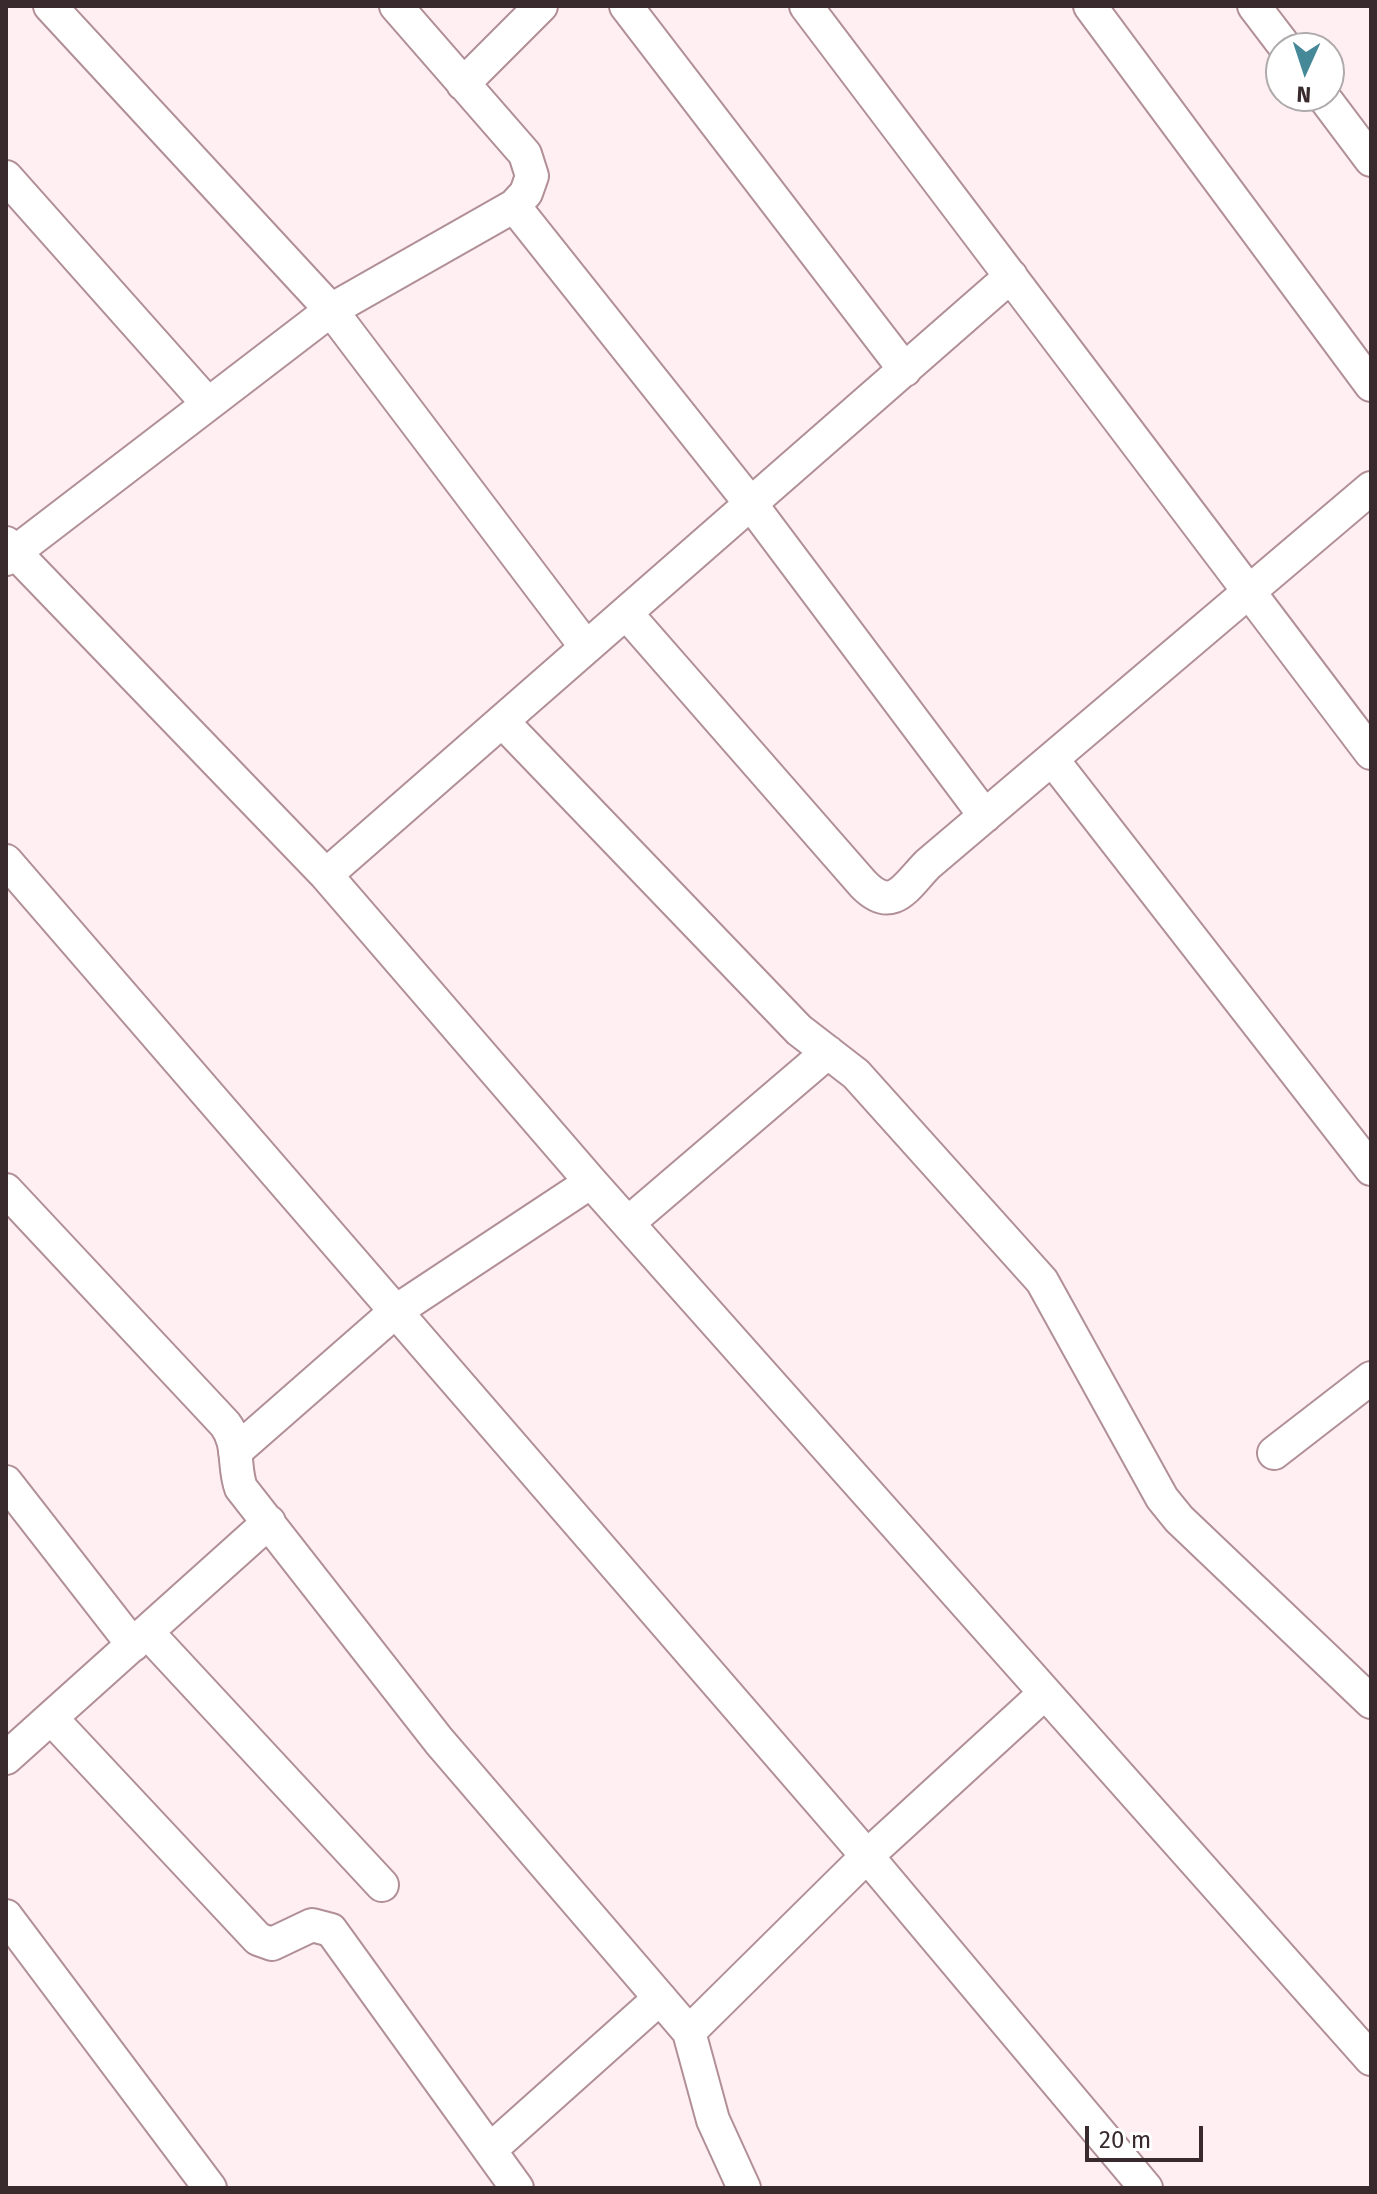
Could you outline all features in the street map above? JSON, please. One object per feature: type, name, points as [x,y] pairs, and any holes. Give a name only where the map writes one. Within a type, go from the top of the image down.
[{"type":"street","points":[[50,6],[331,310],[586,647]]},
{"type":"street","points":[[396,6],[531,165],[532,176],[526,193],[514,206],[331,310],[9,552],[326,875],[591,1182],[1371,2059]]},
{"type":"street","points":[[463,84],[541,6]]},
{"type":"street","points":[[626,6],[905,370]]},
{"type":"street","points":[[806,6],[1371,753]]},
{"type":"street","points":[[1090,6],[1371,385]]},
{"type":"street","points":[[1254,6],[1274,32]]},
{"type":"street","points":[[1335,112],[1371,160]]},
{"type":"street","points":[[6,177],[208,404]]},
{"type":"street","points":[[514,206],[751,504],[985,816]]},
{"type":"street","points":[[326,875],[1011,276]]},
{"type":"street","points":[[626,613],[871,893],[881,898],[897,897],[928,864],[1371,488]]},
{"type":"street","points":[[502,721],[799,1030],[856,1074],[1042,1281],[1162,1498],[1179,1519],[1371,1702]]},
{"type":"street","points":[[1052,759],[1371,1169]]},
{"type":"street","points":[[6,861],[867,1856],[1146,2188]]},
{"type":"street","points":[[628,1223],[828,1052]]},
{"type":"street","points":[[235,1452],[396,1311],[591,1182]]},
{"type":"street","points":[[6,1190],[233,1433],[236,1475],[241,1488],[439,1741],[689,2032],[713,2120],[744,2188]]},
{"type":"street","points":[[1274,1453],[1371,1378]]},
{"type":"street","points":[[6,1482],[140,1638],[382,1885]]},
{"type":"street","points":[[6,1758],[269,1522]]},
{"type":"street","points":[[689,2032],[867,1856],[1045,1693]]},
{"type":"street","points":[[52,1719],[258,1939],[272,1944],[319,1924],[331,1930],[517,2188]]},
{"type":"street","points":[[6,1916],[210,2188]]},
{"type":"street","points":[[490,2150],[660,1998]]}]
